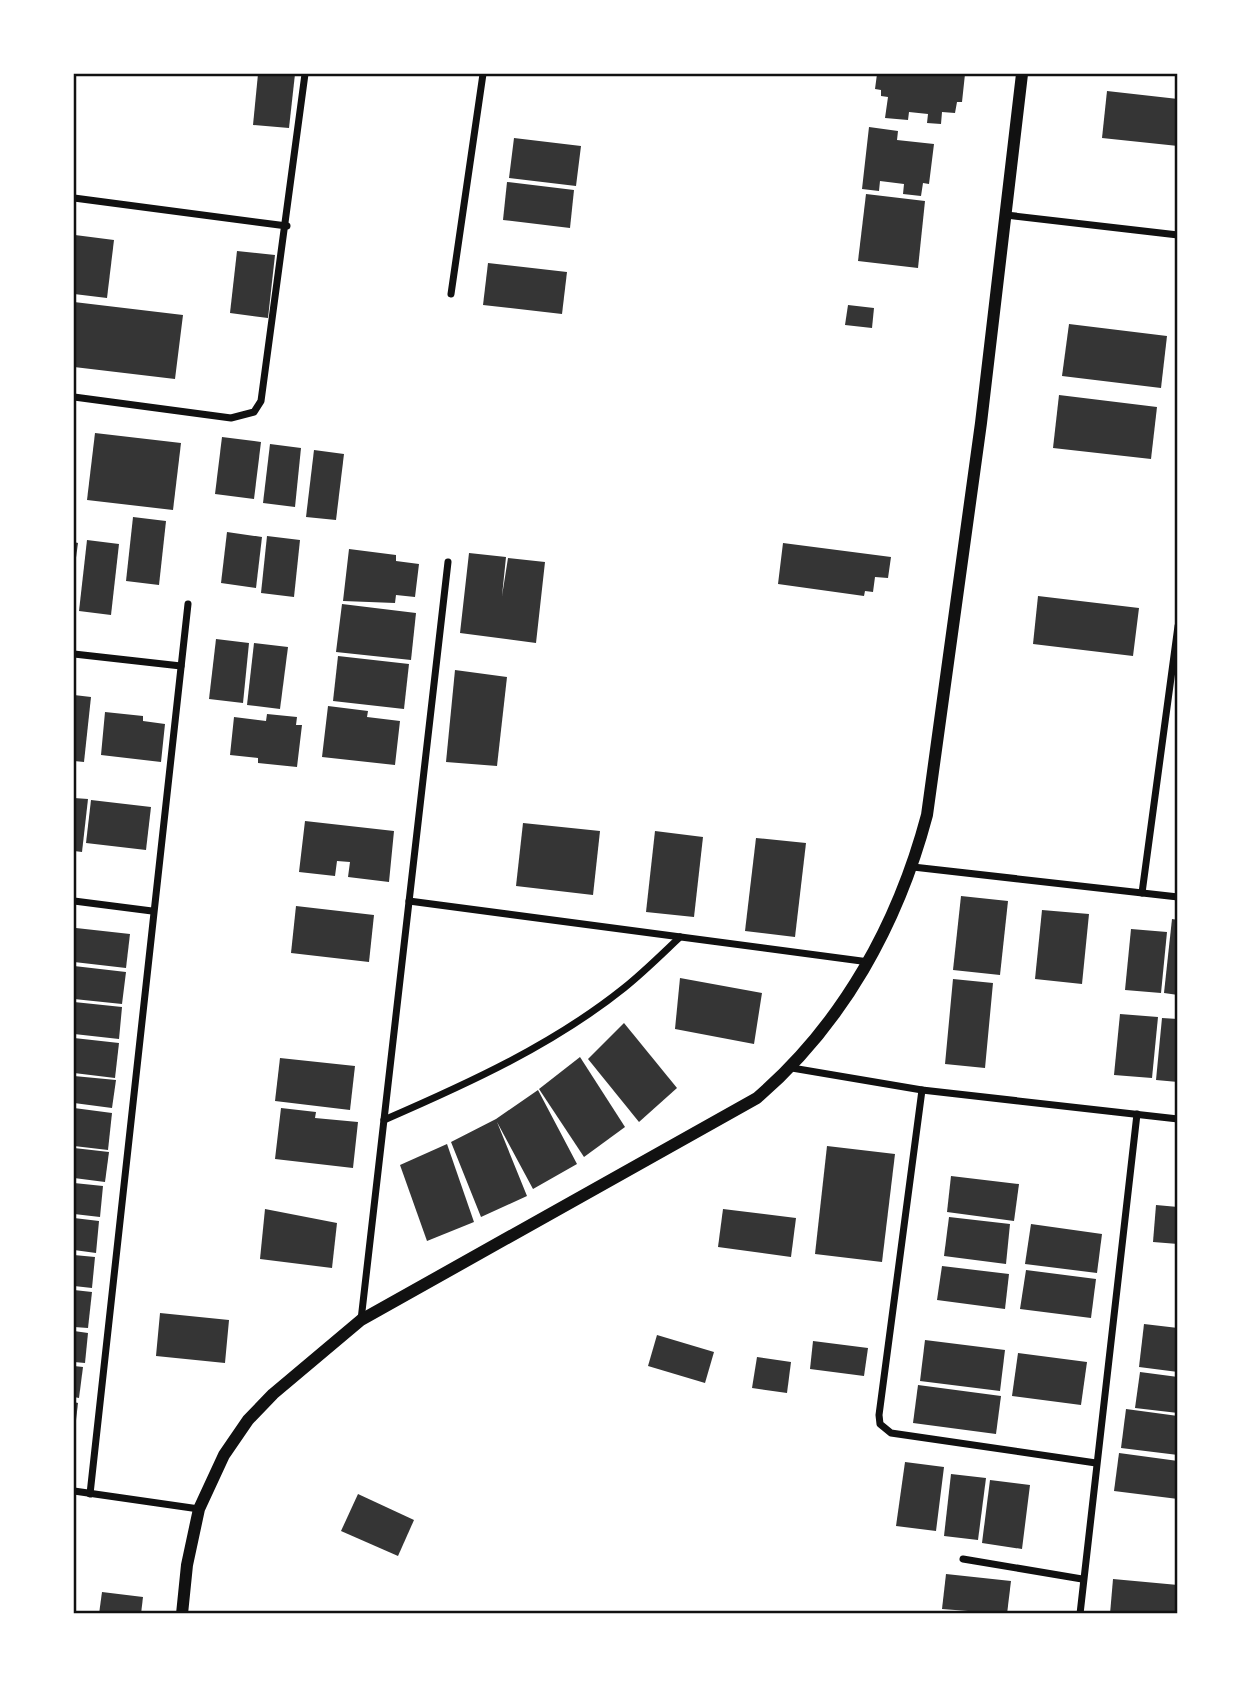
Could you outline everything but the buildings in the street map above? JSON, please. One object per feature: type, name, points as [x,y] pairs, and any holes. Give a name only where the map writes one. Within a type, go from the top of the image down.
[{"type":"street","points":[[74,397],[231,418],[254,412],[261,401],[287,226],[305,74]]},
{"type":"street","points":[[451,294],[483,74]]},
{"type":"street","points":[[182,1614],[187,1565],[200,1509],[224,1455],[248,1420],[292,1378],[361,1320],[757,1098],[792,1068],[838,1011],[869,962],[913,867],[929,802],[1022,74]]},
{"type":"street","points":[[74,198],[287,226]]},
{"type":"street","points":[[1006,215],[1178,235]]},
{"type":"street","points":[[361,1320],[448,562]]},
{"type":"street","points":[[90,1494],[152,911],[188,604]]},
{"type":"street","points":[[1142,893],[1178,626]]},
{"type":"street","points":[[74,654],[181,666]]},
{"type":"street","points":[[1167,705],[1178,706]]},
{"type":"street","points":[[913,867],[1178,897]]},
{"type":"street","points":[[74,901],[152,911]]},
{"type":"street","points":[[409,901],[869,962]]},
{"type":"street","points":[[384,1120],[455,1089],[556,1035],[624,988],[680,937]]},
{"type":"street","points":[[792,1068],[922,1090],[1178,1119]]},
{"type":"street","points":[[922,1090],[879,1415],[880,1424],[891,1433],[1096,1463]]},
{"type":"street","points":[[1080,1614],[1138,1114]]},
{"type":"street","points":[[74,1491],[200,1509]]},
{"type":"street","points":[[963,1559],[1082,1579]]}]
